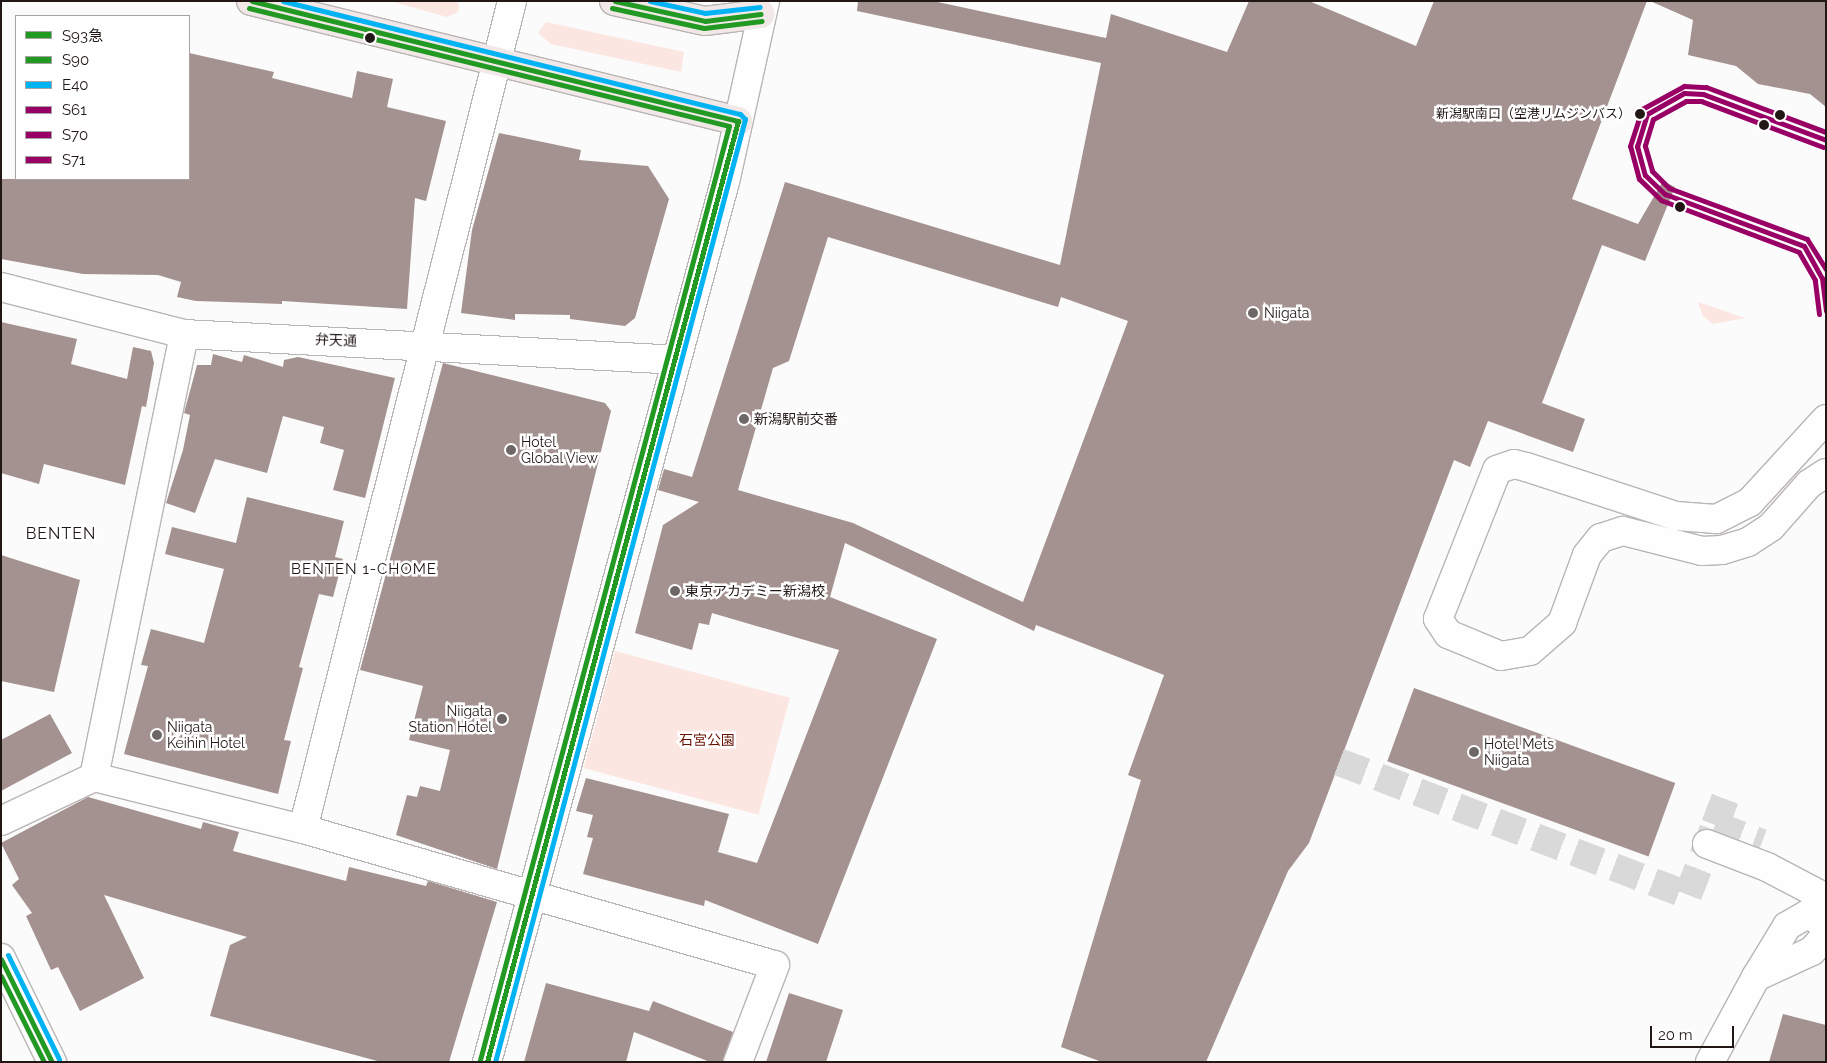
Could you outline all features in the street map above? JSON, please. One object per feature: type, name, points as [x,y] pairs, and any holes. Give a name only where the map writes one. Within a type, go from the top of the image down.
[{"type":"main road","points":[[251,1],[738,121]]},
{"type":"main road","points":[[614,1],[705,21],[763,8]]},
{"type":"street","points":[[303,829],[512,1]]},
{"type":"street","points":[[488,1062],[738,121],[763,8]]},
{"type":"street","name":"弁天通","points":[[1,287],[184,334],[425,344],[675,360]]},
{"type":"street","points":[[94,777],[184,334]]},
{"type":"street","points":[[1826,419],[1750,502],[1716,519],[1676,516],[1514,464],[1497,470],[1438,619],[1448,634],[1501,656],[1530,651],[1562,622],[1587,556],[1601,538],[1623,531],[1702,551],[1722,550],[1748,542],[1771,527],[1810,484],[1826,473]]},
{"type":"street","points":[[1,821],[94,777],[303,829],[775,965],[738,1062]]},
{"type":"street","points":[[1707,844],[1767,866],[1826,898]]},
{"type":"street","points":[[1,958],[52,1062]]},
{"type":"street","points":[[1710,1062],[1756,977]]},
{"type":"green space","points":[[390,1],[456,1],[459,6],[458,12],[447,17]]},
{"type":"green space","points":[[546,22],[684,52],[681,72],[551,44],[538,33]]},
{"type":"green space","points":[[1698,302],[1745,318],[1713,324],[1703,316]]},
{"type":"green space","name":"石宮公園","points":[[615,651],[790,698],[759,815],[584,768]]},
{"type":"building","points":[[858,1],[933,1],[1106,38],[1111,14],[1227,52],[1249,1],[1309,1],[1416,46],[1434,1],[1647,1],[1572,199],[1638,224],[1663,181],[1675,187],[1645,261],[1602,245],[1542,403],[1585,419],[1573,452],[1488,421],[1470,467],[1454,460],[1309,843],[1288,871],[1206,1062],[1102,1062],[1061,1047],[1141,780],[1128,775],[1164,675],[1036,625],[1034,631],[845,543],[830,597],[937,639],[818,944],[705,900],[704,906],[583,874],[593,838],[587,837],[593,815],[576,811],[586,778],[729,814],[718,852],[757,863],[839,650],[712,613],[709,625],[699,623],[692,650],[635,633],[663,525],[699,502],[658,490],[664,469],[692,477],[785,182],[1060,265],[1101,63],[857,11]],"holes":[[[828,237],[1058,307],[1061,297],[1128,321],[1023,602],[853,523],[738,490],[773,368],[789,361]]]},
{"type":"building","points":[[1650,1],[1826,1],[1826,107],[1810,94],[1758,84],[1736,66],[1688,55],[1693,20]]},
{"type":"building","points":[[190,53],[274,72],[272,78],[352,98],[357,71],[393,79],[387,107],[446,121],[426,201],[415,198],[407,309],[282,301],[282,304],[196,301],[177,297],[181,282],[158,275],[83,274],[1,259],[1,179],[190,180]]},
{"type":"building","points":[[499,133],[581,150],[579,160],[648,166],[669,199],[635,318],[625,326],[570,319],[570,315],[515,314],[515,320],[461,313],[472,230]]},
{"type":"building","points":[[1,322],[77,339],[71,364],[127,379],[133,347],[151,351],[154,363],[146,407],[142,406],[125,485],[44,464],[39,484],[1,473]]},
{"type":"building","points":[[213,354],[242,362],[244,355],[283,367],[284,360],[298,357],[395,378],[365,498],[333,490],[344,450],[320,443],[324,427],[283,416],[267,473],[215,459],[195,513],[166,503],[183,450],[190,415],[184,413],[197,365],[211,365]]},
{"type":"building","points":[[443,363],[605,403],[611,411],[497,869],[396,835],[407,795],[417,797],[420,786],[440,791],[450,750],[409,740],[423,686],[360,670]]},
{"type":"building","points":[[247,497],[344,521],[335,557],[343,559],[333,597],[319,594],[299,667],[303,668],[284,740],[291,741],[278,794],[124,754],[148,666],[141,665],[151,629],[204,643],[224,569],[165,554],[172,527],[236,543]]},
{"type":"building","points":[[1,555],[80,580],[54,692],[1,681]]},
{"type":"building","points":[[1414,688],[1675,783],[1649,856],[1387,761]]},
{"type":"building","points":[[50,714],[72,753],[1,791],[1,740]]},
{"type":"building","points":[[88,797],[201,829],[203,822],[239,832],[233,851],[346,881],[349,867],[426,886],[428,881],[497,902],[449,1062],[381,1062],[210,1016],[230,945],[247,937],[104,895],[144,978],[80,1011],[58,967],[51,970],[26,916],[32,913],[12,885],[19,879],[1,843]]},
{"type":"building","points":[[546,983],[649,1011],[653,1001],[733,1032],[723,1062],[710,1062],[634,1032],[626,1062],[524,1062]]},
{"type":"building","points":[[789,993],[843,1010],[826,1062],[766,1062]]},
{"type":"building","points":[[1783,1014],[1826,1025],[1826,1062],[1769,1062]]},
{"type":"tunnel","points":[[1339,762],[1688,895],[1715,825],[1762,843]]},
{"type":"tunnel","points":[[1715,825],[1729,788]]},
{"type":"transit line","name":"S93急","points":[[252,1],[738,121],[487,1062]]},
{"type":"transit line","name":"E40","points":[[283,1],[740,114],[745,119],[495,1062]]},
{"type":"transit line","name":"S93急","points":[[615,1],[705,21],[761,14]]},
{"type":"transit line","name":"E40","points":[[650,1],[705,13],[760,7]]},
{"type":"transit line","name":"S90","points":[[249,8],[729,126],[480,1060]]},
{"type":"transit line","name":"S90","points":[[612,8],[704,28],[762,21]]},
{"type":"transit line","name":"S70","points":[[1819,314],[1815,280],[1799,252],[1661,200],[1639,179],[1630,146],[1642,109],[1684,86],[1706,87],[1826,132]]},
{"type":"transit line","name":"S61","points":[[1826,140],[1703,94],[1684,93],[1647,114],[1637,146],[1645,175],[1665,194],[1804,246],[1822,278],[1826,311]]},
{"type":"transit line","name":"S71","points":[[1823,147],[1701,101],[1686,101],[1653,119],[1645,146],[1652,171],[1669,188],[1807,239],[1826,269]]},
{"type":"transit line","name":"E40","points":[[8,955],[59,1059]]},
{"type":"transit line","name":"S93急","points":[[1,959],[52,1062]]},
{"type":"transit line","name":"S90","points":[[1,976],[44,1062]]},
{"type":"place","name":"新潟駅南口（空港リムジンバス）","points":[[1640,114]]},
{"type":"place","name":"Niigata","points":[[1253,313]]},
{"type":"place","name":"新潟駅前交番","points":[[744,419]]},
{"type":"place","name":"Hotel Global View","points":[[511,450]]},
{"type":"place","name":"東京アカデミー新潟校","points":[[675,591]]},
{"type":"place","name":"Niigata Station Hotel","points":[[502,719]]},
{"type":"place","name":"Niigata Keihin Hotel","points":[[157,735]]},
{"type":"place","name":"Hotel Mets Niigata","points":[[1474,752]]},
{"type":"district","name":"BENTEN","points":[[61,534]]},
{"type":"district","name":"BENTEN 1-CHOME","points":[[364,570]]}]
